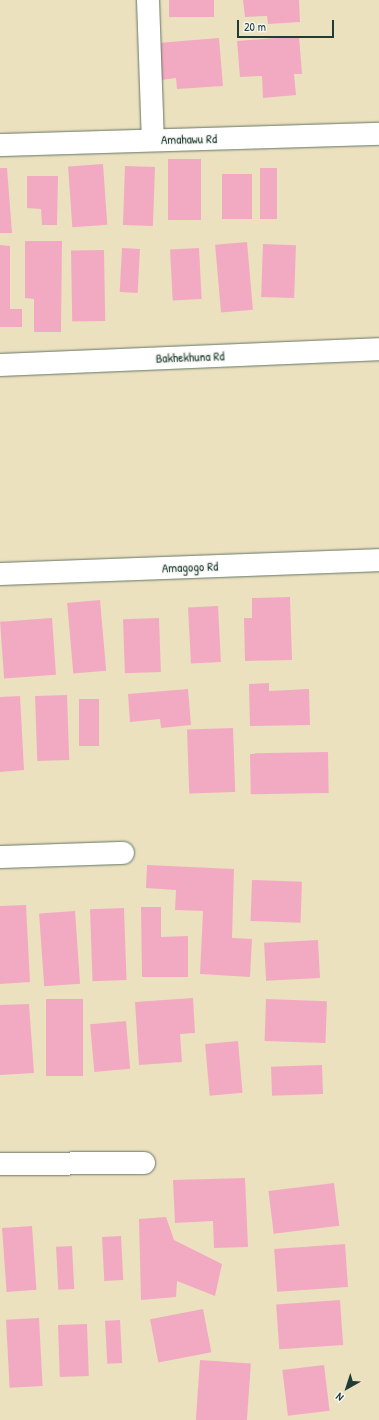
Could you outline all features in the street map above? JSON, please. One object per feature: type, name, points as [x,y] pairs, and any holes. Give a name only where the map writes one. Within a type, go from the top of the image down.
[{"type":"street","points":[[148,0],[153,140]]},
{"type":"street","name":"Amahawu Rd","points":[[0,145],[379,134]]},
{"type":"street","name":"Bakhekhuna Rd","points":[[0,365],[379,349]]},
{"type":"street","name":"Amagogo Rd","points":[[0,574],[379,560]]},
{"type":"street","points":[[0,857],[123,853]]},
{"type":"street","points":[[0,1164],[144,1162]]},
{"type":"building","points":[[169,0],[214,0],[214,17],[169,17]]},
{"type":"building","points":[[243,0],[299,0],[300,22],[268,24],[267,16],[245,17]]},
{"type":"building","points":[[299,36],[302,74],[294,74],[296,95],[263,98],[262,76],[240,77],[237,41]]},
{"type":"building","points":[[219,38],[223,86],[177,89],[176,78],[161,80],[158,43]]},
{"type":"building","points":[[168,159],[201,159],[201,220],[168,220]]},
{"type":"building","points":[[103,164],[107,225],[72,227],[68,166]]},
{"type":"building","points":[[125,166],[155,167],[153,226],[123,225]]},
{"type":"building","points":[[0,168],[7,168],[12,233],[0,233]]},
{"type":"building","points":[[260,168],[277,168],[277,219],[260,219]]},
{"type":"building","points":[[222,174],[252,174],[252,219],[222,219]]},
{"type":"building","points":[[27,176],[58,176],[57,225],[42,225],[41,209],[27,208]]},
{"type":"building","points":[[25,241],[62,241],[61,332],[34,332],[34,299],[25,298]]},
{"type":"building","points":[[247,242],[253,310],[221,313],[215,245]]},
{"type":"building","points":[[263,244],[296,245],[294,298],[261,297]]},
{"type":"building","points":[[0,245],[10,246],[10,309],[22,309],[22,327],[0,327]]},
{"type":"building","points":[[122,248],[140,249],[138,293],[120,292]]},
{"type":"building","points":[[199,248],[202,299],[173,300],[170,250]]},
{"type":"building","points":[[104,250],[105,321],[72,322],[71,251]]},
{"type":"building","points":[[290,597],[292,660],[245,661],[244,618],[252,618],[252,598]]},
{"type":"building","points":[[100,600],[106,671],[73,674],[67,603]]},
{"type":"building","points":[[218,606],[221,662],[191,663],[188,608]]},
{"type":"building","points":[[52,618],[56,675],[4,678],[0,622]]},
{"type":"building","points":[[159,618],[161,672],[125,673],[123,619]]},
{"type":"building","points":[[269,683],[269,691],[309,689],[310,725],[250,726],[249,684]]},
{"type":"building","points":[[188,689],[191,725],[161,728],[160,719],[130,722],[128,694]]},
{"type":"building","points":[[67,695],[69,760],[37,761],[35,696]]},
{"type":"building","points":[[20,696],[24,770],[0,772],[0,697]]},
{"type":"building","points":[[79,699],[99,699],[99,746],[79,746]]},
{"type":"building","points":[[233,728],[235,792],[189,794],[187,730]]},
{"type":"building","points":[[328,752],[329,793],[251,794],[250,753]]},
{"type":"building","points":[[147,865],[234,869],[232,938],[252,939],[250,977],[200,974],[203,911],[175,910],[176,890],[146,888]]},
{"type":"building","points":[[252,880],[302,882],[301,923],[251,921]]},
{"type":"building","points":[[26,905],[30,982],[0,984],[0,906]]},
{"type":"building","points":[[141,907],[161,907],[161,937],[188,936],[188,977],[142,977]]},
{"type":"building","points":[[124,908],[127,980],[93,981],[90,909]]},
{"type":"building","points":[[75,911],[80,984],[44,986],[39,914]]},
{"type":"building","points":[[318,940],[320,978],[266,981],[264,943]]},
{"type":"building","points":[[193,998],[195,1033],[180,1034],[182,1062],[139,1065],[135,1002]]},
{"type":"building","points":[[46,999],[83,999],[83,1076],[46,1076]]},
{"type":"building","points":[[266,999],[327,1001],[325,1043],[265,1041]]},
{"type":"building","points":[[29,1004],[34,1073],[0,1075],[0,1005]]},
{"type":"building","points":[[126,1021],[130,1069],[94,1072],[90,1024]]},
{"type":"building","points":[[238,1041],[243,1093],[210,1096],[205,1044]]},
{"type":"building","points":[[322,1065],[323,1094],[272,1096],[271,1067]]},
{"type":"building","points":[[245,1178],[248,1247],[214,1248],[213,1221],[175,1223],[173,1180]]},
{"type":"building","points":[[334,1183],[339,1226],[274,1234],[268,1191]]},
{"type":"building","points":[[166,1217],[174,1240],[222,1264],[215,1296],[177,1281],[176,1297],[141,1300],[139,1219]]},
{"type":"building","points":[[32,1226],[36,1290],[7,1292],[2,1228]]},
{"type":"building","points":[[121,1236],[123,1280],[104,1281],[102,1237]]},
{"type":"building","points":[[345,1244],[348,1287],[277,1292],[274,1249]]},
{"type":"building","points":[[72,1246],[74,1289],[58,1290],[56,1247]]},
{"type":"building","points":[[340,1300],[343,1345],[279,1349],[276,1304]]},
{"type":"building","points":[[203,1309],[211,1352],[158,1362],[150,1319]]},
{"type":"building","points":[[39,1318],[43,1386],[10,1388],[6,1320]]},
{"type":"building","points":[[120,1320],[122,1363],[107,1364],[105,1321]]},
{"type":"building","points":[[87,1324],[89,1376],[60,1377],[58,1325]]},
{"type":"building","points":[[200,1360],[251,1364],[247,1420],[196,1420]]},
{"type":"building","points":[[324,1365],[330,1411],[288,1416],[282,1370]]}]
